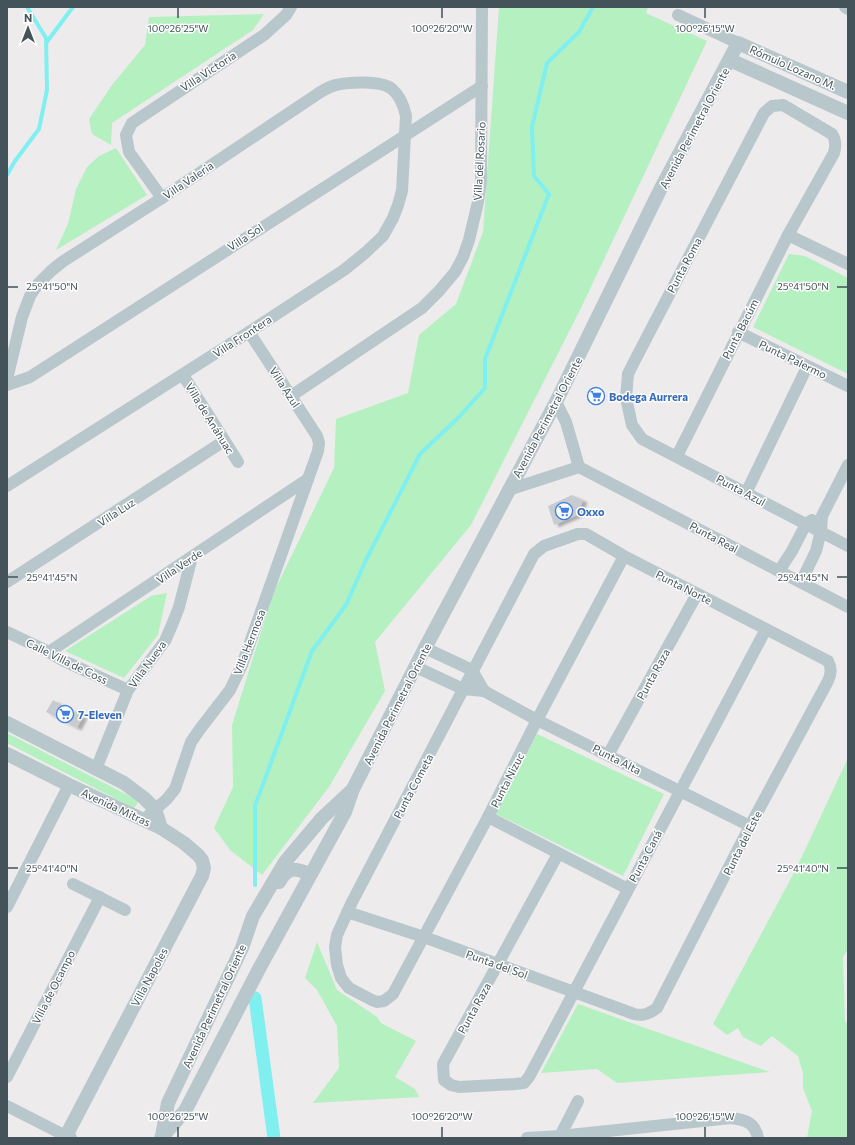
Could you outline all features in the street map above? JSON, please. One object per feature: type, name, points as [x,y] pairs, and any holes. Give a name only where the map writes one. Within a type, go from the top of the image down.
[{"type":"street","name":"Villa Victoria","points":[[162,198],[129,152],[126,135],[132,123],[264,34],[286,15],[291,7]]},
{"type":"street","name":"Villa del Rosario","points":[[291,396],[422,308],[455,272],[463,257],[469,240],[479,197],[481,181],[482,7]]},
{"type":"street","points":[[678,15],[738,43]]},
{"type":"street","name":"Avenida Perimetral Oriente","points":[[162,1137],[185,1111],[310,874],[345,812],[353,789],[425,648],[556,402],[660,190],[738,43]]},
{"type":"street","name":"Rómulo Lozano M.","points":[[738,43],[848,92]]},
{"type":"street","points":[[730,60],[848,113]]},
{"type":"street","name":"Villa Valeria","points":[[7,379],[22,317],[30,296],[38,284],[62,262],[162,198],[319,93],[334,85],[352,83],[373,83],[390,87],[398,95],[403,105],[406,116],[405,134]]},
{"type":"street","name":"Villa Sol","points":[[7,385],[30,377],[405,134],[482,86]]},
{"type":"street","name":"Punta Roma","points":[[636,432],[632,425],[626,398],[628,374],[764,113],[772,106],[784,105],[827,130],[835,138]]},
{"type":"street","name":"Villa Frontera","points":[[7,486],[183,375],[344,270],[365,253],[383,236],[393,218],[402,191],[405,134]]},
{"type":"street","name":"Punta Bacúm","points":[[677,456],[788,235],[834,153],[835,138]]},
{"type":"street","points":[[788,235],[848,264]]},
{"type":"street","name":"Villa Azul","points":[[249,332],[317,436],[319,443]]},
{"type":"street","name":"Punta Palermo","points":[[738,332],[848,386]]},
{"type":"street","points":[[746,492],[807,367]]},
{"type":"street","name":"Villa de Anáhuac","points":[[183,375],[238,462]]},
{"type":"street","points":[[508,490],[579,467],[566,422],[556,402]]},
{"type":"street","name":"Punta Azul","points":[[636,432],[642,439],[848,546]]},
{"type":"street","name":"Villa Luz","points":[[7,582],[224,441]]},
{"type":"street","name":"Villa Hermosa","points":[[144,820],[167,799],[175,789],[191,742],[230,690],[236,678],[318,451],[319,443]]},
{"type":"street","points":[[800,582],[816,551],[821,531],[822,516],[848,465]]},
{"type":"street","name":"Punta Real","points":[[579,467],[848,607]]},
{"type":"street","name":"Villa Verde","points":[[49,652],[308,479]]},
{"type":"street","points":[[779,571],[792,551],[806,524],[814,518],[822,516]]},
{"type":"street","name":"Punta Norte","points":[[534,554],[544,546],[578,534],[586,534],[624,556],[828,661],[831,668]]},
{"type":"street","name":"Punta Cometa","points":[[384,1001],[377,1002],[349,988],[341,978],[337,965],[335,947],[337,935],[347,912],[472,670],[534,554]]},
{"type":"street","name":"Punta Nizuc","points":[[384,1001],[393,994],[424,937],[624,556]]},
{"type":"street","name":"Villa Nueva","points":[[96,769],[128,690],[165,640],[179,607],[192,557]]},
{"type":"street","name":"Punta Raza","points":[[608,755],[697,594]]},
{"type":"street","name":"Punta Caná","points":[[524,1083],[529,1077],[766,629]]},
{"type":"street","name":"Calle Villa de Coss","points":[[7,632],[49,652],[64,661],[128,690]]},
{"type":"street","points":[[425,648],[472,670],[484,691]]},
{"type":"street","name":"Punta Alta","points":[[416,667],[463,689],[484,691],[538,720],[750,826]]},
{"type":"street","name":"Punta del Este","points":[[647,1015],[657,1008],[750,826],[828,681],[831,668]]},
{"type":"street","name":"Avenida Mitras","points":[[7,724],[124,783],[155,809],[161,828]]},
{"type":"street","name":"Avenida Mitras","points":[[7,754],[161,828]]},
{"type":"street","points":[[7,907],[69,785]]},
{"type":"street","name":"Avenida Perimetral Oriente","points":[[162,1137],[168,1103],[242,948],[253,916],[285,862],[322,818],[353,789]]},
{"type":"street","points":[[488,817],[558,854],[628,888]]},
{"type":"street","name":"Villa Napoles","points":[[67,1137],[202,876],[204,868],[202,860],[198,855],[184,843],[161,828]]},
{"type":"street","name":"Punta Raza","points":[[524,1083],[459,1087],[451,1085],[444,1080],[443,1064],[558,854]]},
{"type":"street","points":[[242,948],[283,874],[288,870],[293,869],[310,874]]},
{"type":"street","points":[[73,884],[125,910]]},
{"type":"street","name":"Villa de Ocampo","points":[[7,1077],[100,897]]},
{"type":"street","name":"Punta del Sol","points":[[347,912],[424,937],[634,1014],[647,1015]]},
{"type":"street","points":[[560,1137],[578,1101]]},
{"type":"street","points":[[7,1106],[67,1137]]},
{"type":"street","points":[[527,1138],[560,1137],[731,1118],[744,1119],[754,1126],[758,1138]]},
{"type":"green space","points":[[499,7],[648,7],[646,13],[707,41],[582,306],[471,525],[375,642],[385,691],[329,787],[262,875],[230,850],[214,828],[233,787],[232,725],[273,594],[334,468],[336,419],[408,393],[419,335],[456,304],[483,232]]},
{"type":"green space","points":[[264,14],[253,30],[112,123],[111,145],[92,134],[89,119],[112,85],[145,45],[149,17]]},
{"type":"green space","points":[[116,148],[147,195],[56,250],[68,224],[76,189],[87,167],[99,156]]},
{"type":"green space","points":[[789,254],[805,256],[848,278],[848,374],[753,327]]},
{"type":"green space","points":[[167,593],[158,635],[124,678],[65,651],[151,596]]},
{"type":"green space","points":[[7,733],[139,801],[134,808],[7,743]]},
{"type":"green space","points":[[537,734],[664,794],[623,876],[496,814]]},
{"type":"green space","points":[[848,758],[848,949],[843,957],[845,1021],[848,1025],[848,1138],[807,1138],[812,1111],[803,1088],[803,1073],[798,1056],[772,1036],[761,1046],[743,1037],[738,1028],[727,1035],[713,1024],[796,869]]},
{"type":"green space","points":[[317,942],[337,990],[377,1017],[381,1023],[416,1041],[395,1077],[415,1089],[419,1097],[313,1103],[339,1068],[337,1026],[317,990],[305,978]]},
{"type":"green space","points":[[578,1004],[770,1072],[617,1083],[597,1069],[541,1073]]},
{"type":"building","name":"Oxxo","points":[[572,495],[583,500],[577,515],[554,525],[548,506]]},
{"type":"building","name":"7-Eleven","points":[[53,700],[83,716],[77,728],[46,712]]},
{"type":"waterway","points":[[7,175],[15,161],[39,129],[47,90],[46,38],[27,7]]},
{"type":"waterway","points":[[46,43],[73,7]]},
{"type":"waterway","points":[[255,885],[255,806],[312,651],[346,605],[366,560],[420,454],[458,418],[485,388],[485,359],[549,194],[534,176],[532,127],[547,63],[579,32],[593,7]]},
{"type":"waterway","points":[[255,998],[274,1138]]},
{"type":"place","name":"Bodega Aurrera","points":[[596,396]]},
{"type":"place","name":"Oxxo","points":[[564,511]]},
{"type":"place","name":"7-Eleven","points":[[65,714]]}]
